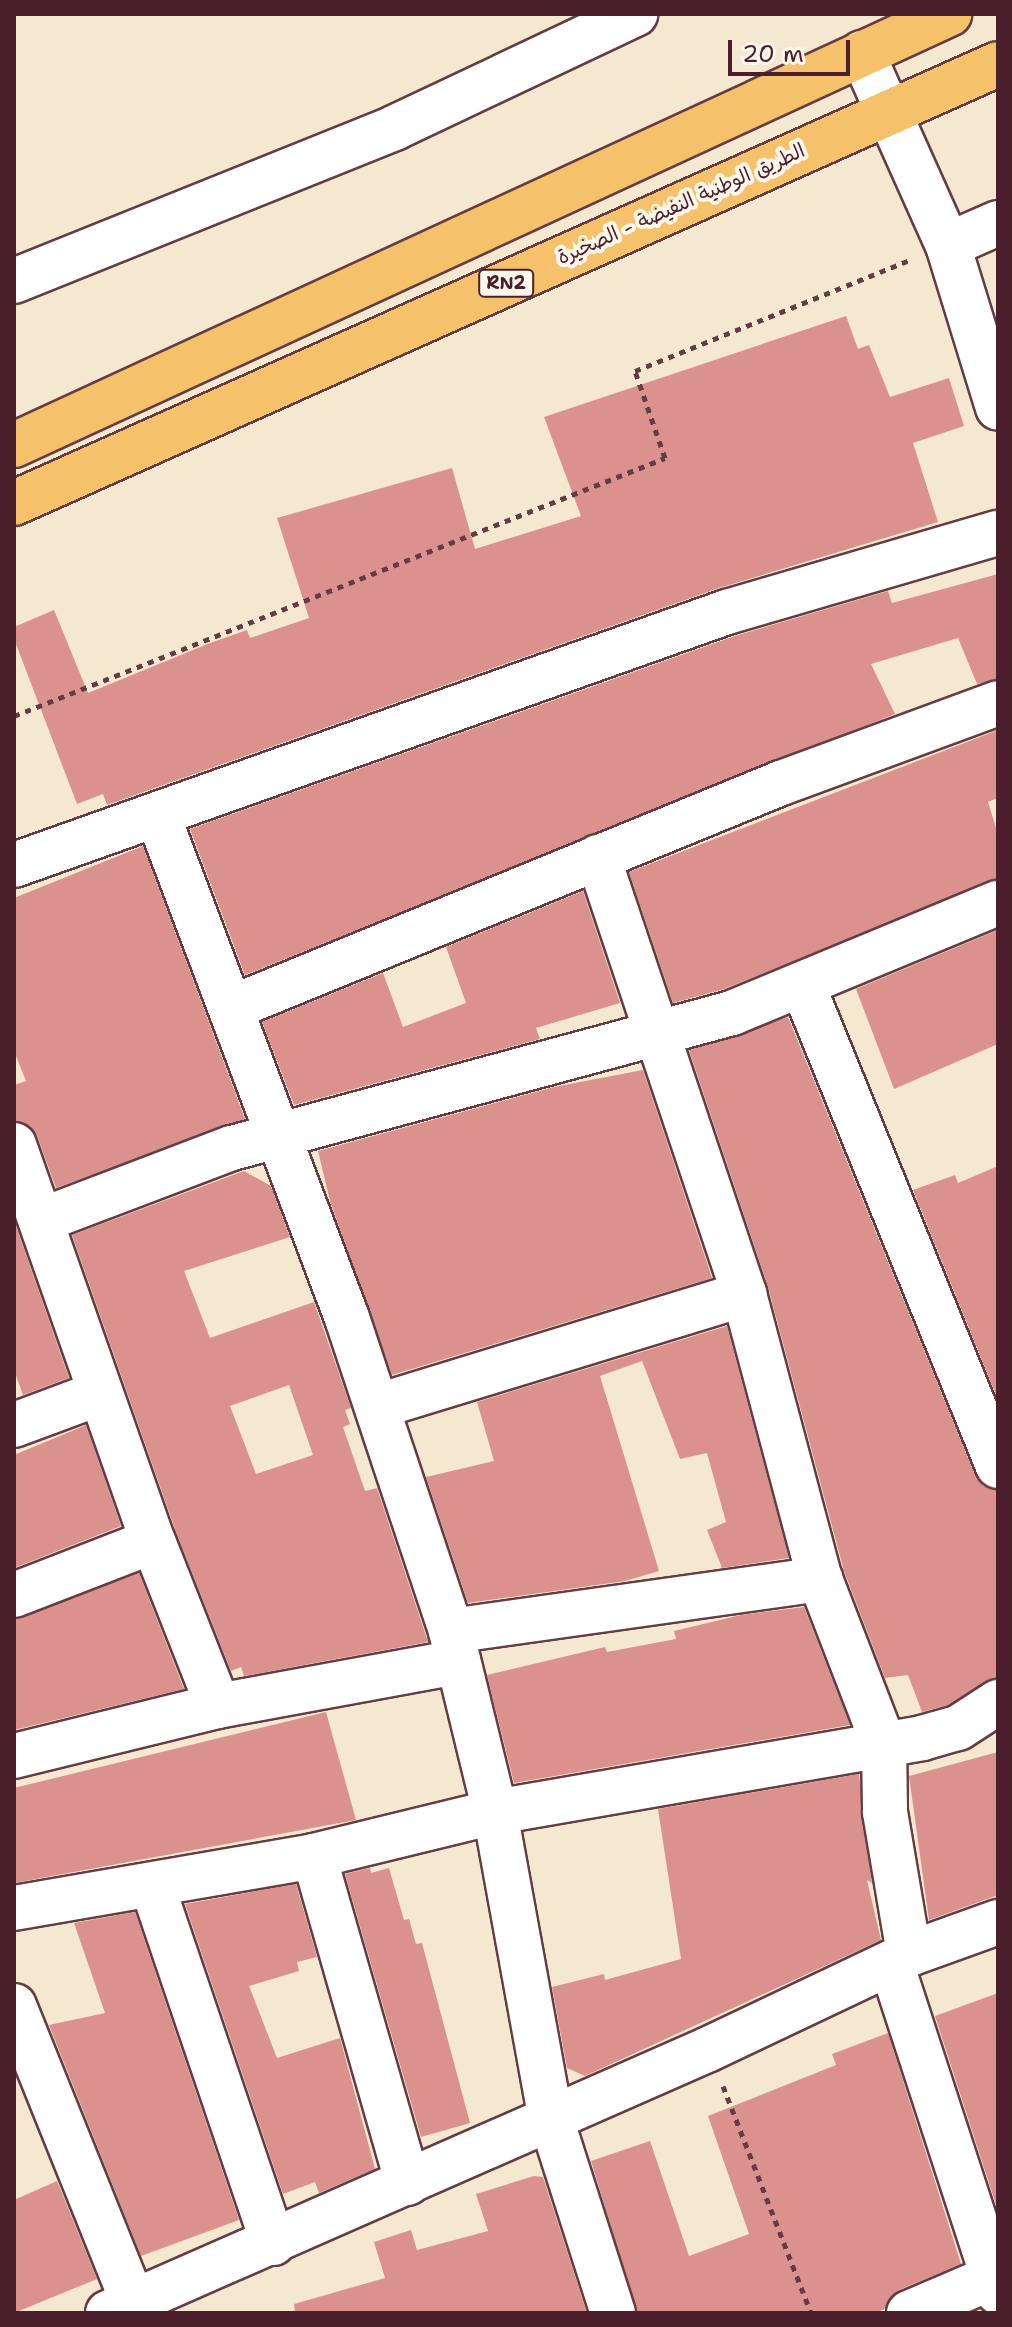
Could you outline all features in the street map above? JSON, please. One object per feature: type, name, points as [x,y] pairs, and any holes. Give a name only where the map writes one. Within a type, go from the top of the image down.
[{"type":"highway","points":[[14,445],[949,14]]},
{"type":"highway","name":"الطريق الوطنية النفيضة - الصخيرة","points":[[14,503],[998,64]]},
{"type":"street","points":[[14,281],[394,128],[635,14]]},
{"type":"street","points":[[862,53],[893,112],[948,245],[998,408]]},
{"type":"street","points":[[948,245],[998,223]]},
{"type":"street","points":[[14,865],[696,622],[998,533]]},
{"type":"street","points":[[231,1008],[598,857],[998,703]]},
{"type":"street","points":[[158,816],[280,1134],[378,1406],[455,1647],[495,1812],[551,2119],[613,2313]]},
{"type":"street","points":[[598,857],[655,1037],[744,1294],[820,1579],[884,1745],[885,1812],[900,1958],[995,2284],[909,2313]]},
{"type":"street","points":[[42,1220],[168,1170],[280,1134],[655,1037],[803,986],[998,903]]},
{"type":"street","points":[[803,986],[998,1466]]},
{"type":"street","points":[[18,1165],[42,1220],[153,1541],[218,1706]]},
{"type":"street","points":[[378,1406],[744,1294]]},
{"type":"street","points":[[14,1425],[100,1393]]},
{"type":"street","points":[[14,1595],[153,1541]]},
{"type":"street","points":[[14,1756],[455,1647],[820,1579]]},
{"type":"street","points":[[14,1908],[314,1856],[495,1812],[884,1745],[958,1728],[998,1702]]},
{"type":"street","points":[[314,1856],[408,2183]]},
{"type":"street","points":[[152,1885],[273,2243]]},
{"type":"street","points":[[14,2006],[121,2308],[709,2049],[900,1958],[998,1922]]},
{"type":"path","points":[[14,716],[665,458],[635,371],[948,245]]},
{"type":"path","points":[[709,2049],[811,2313]]},
{"type":"building","points":[[846,316],[858,349],[869,345],[890,397],[949,378],[964,426],[913,443],[938,522],[719,588],[107,805],[103,794],[77,804],[14,639],[14,627],[54,610],[88,693],[247,630],[250,638],[309,618],[277,518],[452,468],[475,549],[581,516],[544,417]]},
{"type":"building","points":[[998,574],[998,679],[977,684],[958,638],[871,664],[895,714],[245,975],[190,829],[735,636],[888,591],[892,603]]},
{"type":"building","points":[[998,730],[998,798],[988,802],[998,834],[998,879],[724,989],[673,1003],[629,872]]},
{"type":"building","points":[[143,846],[245,1119],[56,1188],[37,1136],[30,1126],[14,1121],[14,1085],[26,1081],[14,1051],[14,898]]},
{"type":"building","points":[[583,891],[620,1003],[536,1028],[540,1039],[294,1105],[262,1022],[383,973],[403,1027],[466,1003],[446,947]]},
{"type":"building","points":[[998,930],[998,1044],[894,1089],[856,989]]},
{"type":"building","points":[[788,1017],[975,1475],[983,1486],[998,1490],[998,1677],[948,1705],[922,1712],[908,1675],[885,1678],[844,1571],[768,1287],[689,1050]]},
{"type":"building","points":[[643,1070],[712,1278],[392,1375],[330,1201],[318,1151],[554,1087]]},
{"type":"building","points":[[998,1166],[998,1400],[913,1190],[955,1175],[958,1183]]},
{"type":"building","points":[[244,1171],[271,1186],[290,1237],[184,1271],[210,1338],[314,1302],[351,1408],[345,1410],[350,1424],[343,1427],[365,1491],[377,1488],[428,1642],[244,1676],[241,1667],[231,1671],[176,1532],[72,1235]],"holes":[[[289,1385],[313,1455],[256,1474],[230,1406]]]},
{"type":"building","points":[[14,1220],[69,1378],[23,1395],[14,1370]]},
{"type":"building","points":[[727,1326],[789,1558],[722,1568],[707,1530],[726,1522],[707,1453],[680,1459],[642,1361],[600,1376],[659,1571],[625,1581],[468,1603],[426,1477],[494,1461],[477,1402]]},
{"type":"building","points":[[86,1425],[121,1526],[14,1568],[14,1455]]},
{"type":"building","points":[[139,1573],[184,1689],[14,1730],[14,1619]]},
{"type":"building","points":[[804,1607],[850,1725],[514,1783],[487,1675],[605,1647],[607,1652],[676,1639],[674,1631],[741,1615]]},
{"type":"building","points":[[326,1712],[356,1820],[14,1883],[14,1788]]},
{"type":"building","points":[[998,1752],[998,1895],[929,1920],[909,1776]]},
{"type":"building","points":[[859,1774],[872,1883],[867,1880],[881,1940],[585,2076],[567,2068],[552,1987],[604,1974],[605,1980],[681,1959],[658,1809]]},
{"type":"building","points":[[370,1868],[371,1873],[389,1868],[404,1920],[409,1919],[416,1944],[422,1943],[470,2123],[421,2137],[345,1874]]},
{"type":"building","points":[[296,1884],[317,1957],[297,1962],[299,1971],[249,1986],[277,2058],[340,2038],[375,2169],[319,2193],[315,2182],[283,2194],[185,1904]]},
{"type":"building","points":[[135,1912],[239,2220],[141,2256],[49,2025],[105,2013],[74,1923]]},
{"type":"building","points":[[998,1993],[998,2211],[935,2016]]},
{"type":"building","points":[[888,2033],[961,2264],[899,2290],[885,2309],[874,2313],[637,2313],[591,2161],[650,2141],[689,2256],[749,2234],[708,2116],[836,2065],[832,2054]]},
{"type":"building","points":[[534,2176],[543,2177],[587,2313],[295,2313],[294,2304],[385,2278],[374,2242],[411,2230],[417,2250],[488,2231],[476,2194]]},
{"type":"building","points":[[57,2181],[97,2279],[14,2313],[14,2200]]}]
